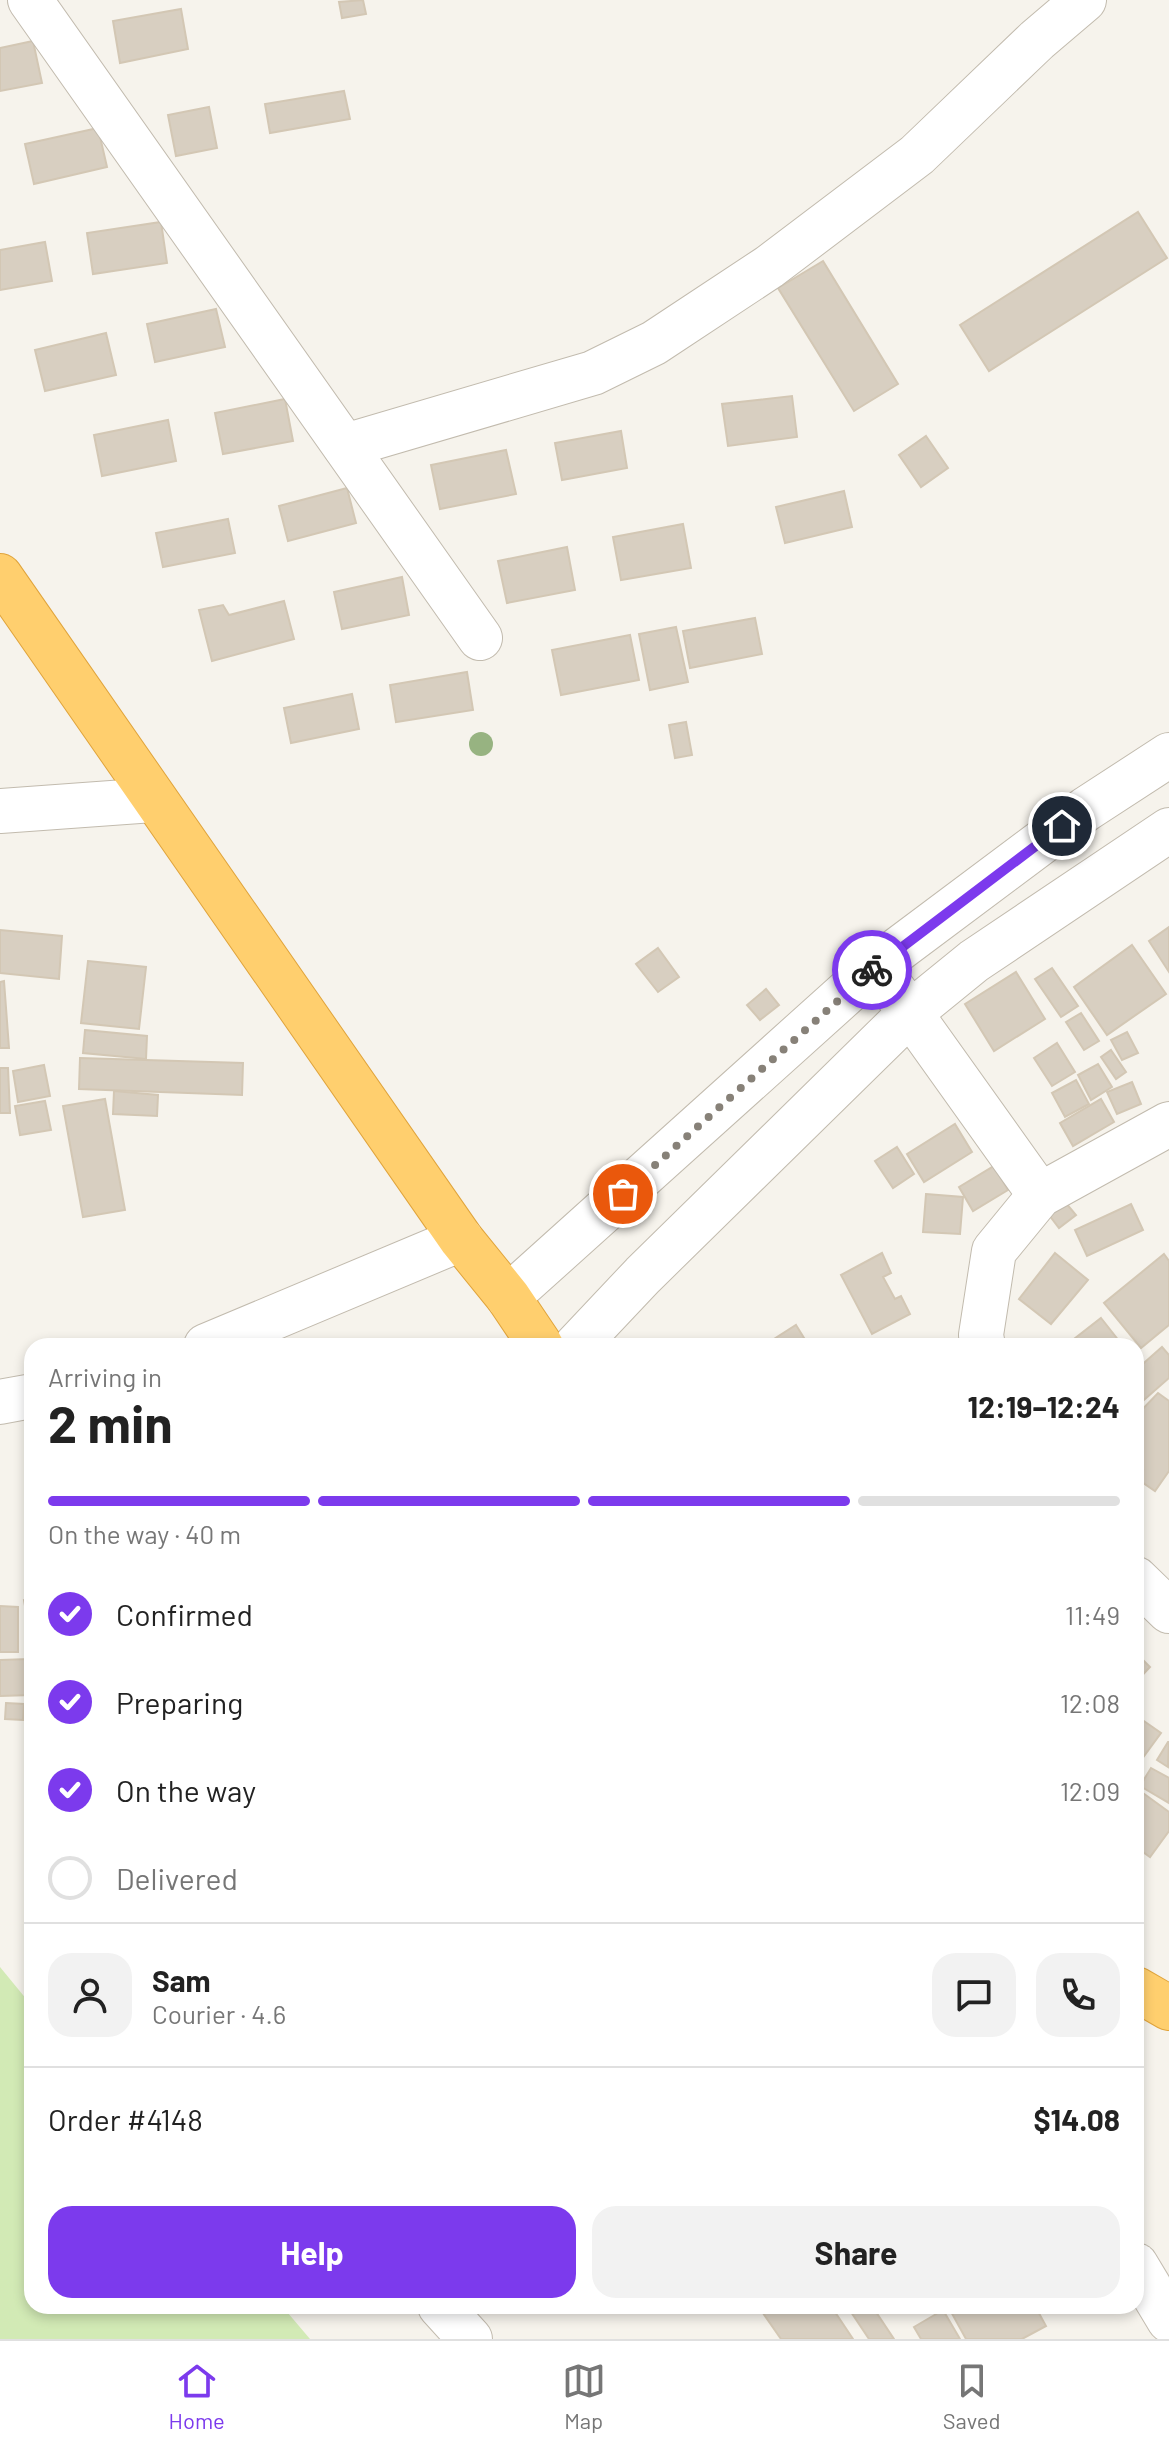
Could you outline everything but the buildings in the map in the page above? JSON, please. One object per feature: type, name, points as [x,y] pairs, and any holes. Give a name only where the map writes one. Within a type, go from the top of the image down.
[{"type":"highway","points":[[0,576],[461,1239],[508,1297],[536,1338]]},
{"type":"highway","points":[[1144,1994],[1169,2008]]},
{"type":"street","points":[[30,0],[480,638]]},
{"type":"street","points":[[345,446],[593,373],[654,343],[769,267],[917,155],[1037,40],[1084,0]]},
{"type":"street","points":[[508,1297],[876,966],[1086,809],[1169,755]]},
{"type":"street","points":[[0,811],[153,800]]},
{"type":"street","points":[[584,1338],[910,1013],[974,961],[1169,830]]},
{"type":"street","points":[[876,966],[1040,1195]]},
{"type":"street","points":[[982,1338],[994,1251],[1040,1195],[1169,1124]]},
{"type":"street","points":[[225,1338],[461,1239]]},
{"type":"street","points":[[0,1402],[24,1398]]},
{"type":"street","points":[[1144,1587],[1169,1611]]},
{"type":"street","points":[[1144,2278],[1169,2320]]},
{"type":"street","points":[[447,2314],[470,2339]]},
{"type":"green space","points":[[0,1967],[24,1996],[24,2314],[289,2314],[310,2339],[0,2339]]},
{"type":"way so far","points":[[623,1194],[872,970]]},
{"type":"route","points":[[872,970],[1062,826]]}]
